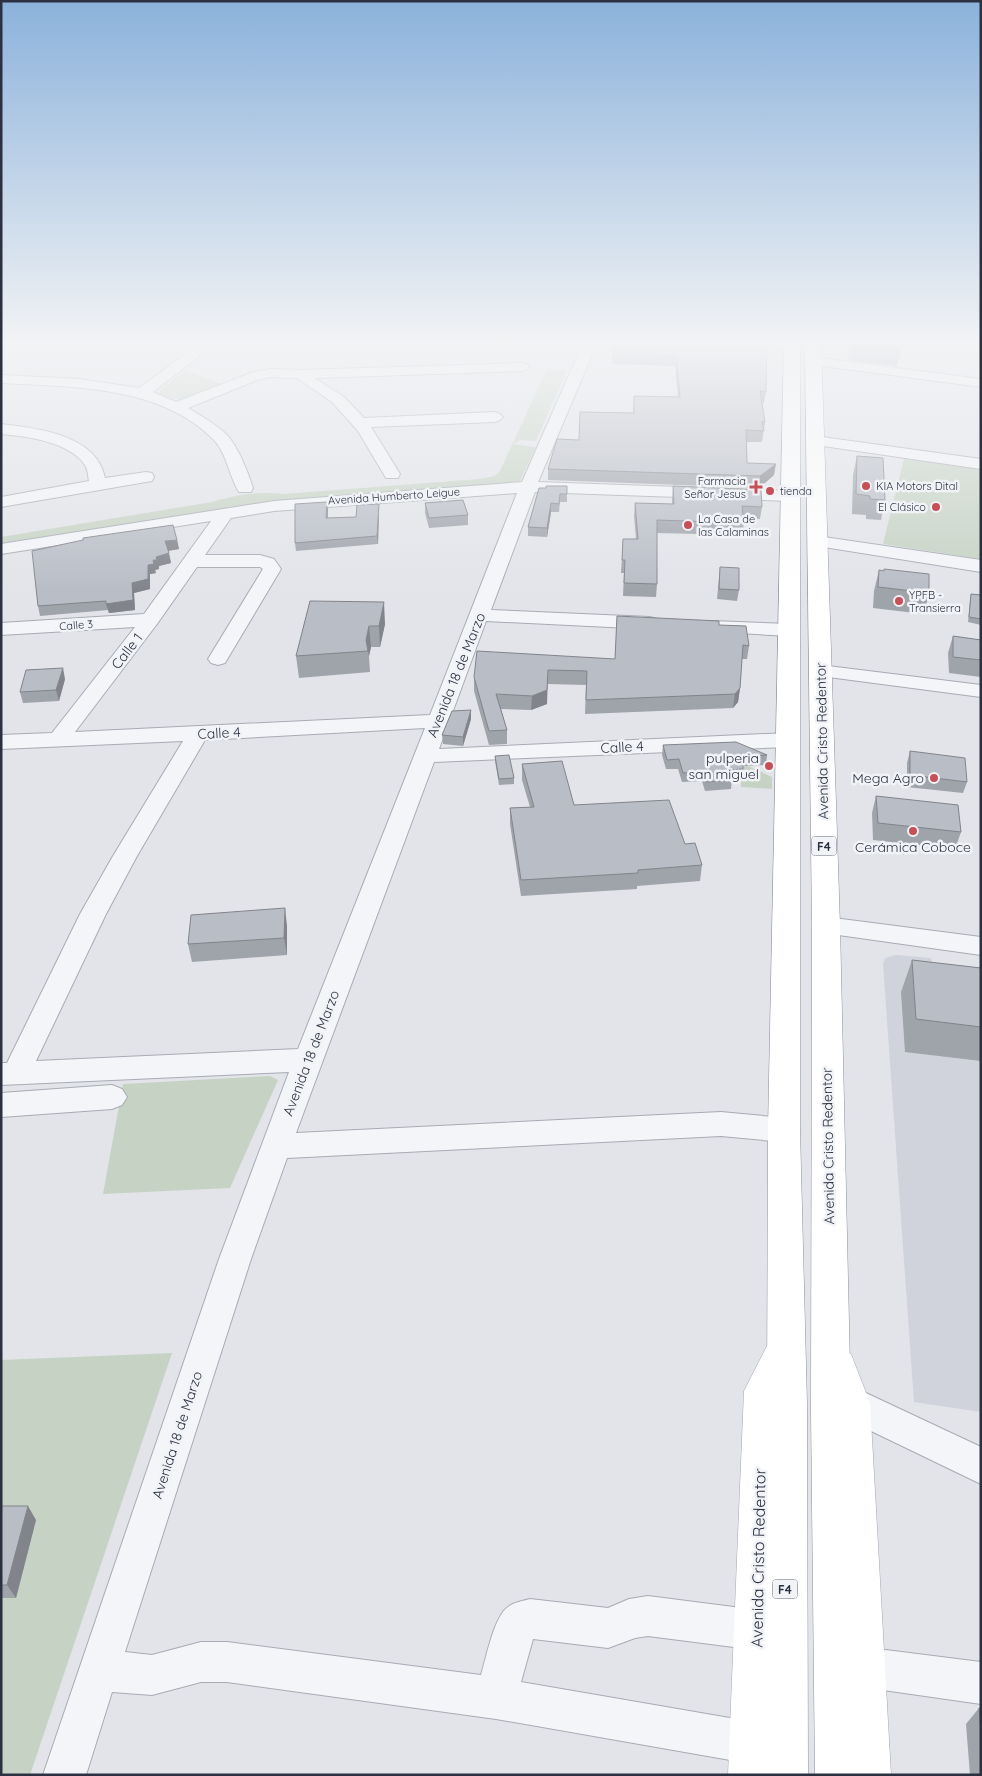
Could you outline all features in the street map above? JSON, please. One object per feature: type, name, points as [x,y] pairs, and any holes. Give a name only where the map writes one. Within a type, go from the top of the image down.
[{"type":"main road","name":"Avenida Cristo Redentor","points":[[784,1775],[787,1404],[784,1130],[791,426]]},
{"type":"main road","name":"Avenida Cristo Redentor","points":[[815,426],[826,926],[830,1349],[841,1407],[862,1667],[867,1775]]},
{"type":"main road","name":"Avenida Cristo Redentor","points":[[753,1759],[763,1391],[786,1347]]},
{"type":"main road","name":"Avenida Cristo Redentor","points":[[838,1775],[841,1407]]},
{"type":"street","points":[[206,426],[222,439],[238,469],[245,488]]},
{"type":"street","points":[[361,426],[392,474]]},
{"type":"street","name":"Avenida 18 de Marzo","points":[[64,1775],[235,1259],[308,1060],[437,722],[528,487],[554,426]]},
{"type":"street","points":[[1,429],[53,439],[70,446],[83,454],[93,465],[98,484]]},
{"type":"street","points":[[815,441],[981,464]]},
{"type":"street","points":[[1,502],[146,477]]},
{"type":"street","name":"Avenida Humberto Leigue","points":[[1,549],[226,513],[328,501],[528,487],[791,496]]},
{"type":"street","name":"Calle 1","points":[[59,739],[150,620],[226,513]]},
{"type":"street","points":[[817,541],[981,566]]},
{"type":"street","points":[[193,561],[260,561],[267,563],[272,569],[218,659]]},
{"type":"street","points":[[480,615],[670,624]]},
{"type":"street","name":"Calle 3","points":[[1,629],[150,620]]},
{"type":"street","points":[[690,625],[789,630]]},
{"type":"street","points":[[820,671],[981,691]]},
{"type":"street","name":"Calle 4","points":[[1,742],[437,722]]},
{"type":"street","points":[[8,1074],[92,914],[198,734]]},
{"type":"street","name":"Calle 4","points":[[425,756],[788,740]]},
{"type":"street","points":[[826,926],[981,946]]},
{"type":"street","points":[[8,1074],[308,1060]]},
{"type":"street","points":[[1,1104],[112,1097]]},
{"type":"street","points":[[277,1146],[721,1124],[784,1130]]},
{"type":"street","points":[[841,1407],[981,1466]]},
{"type":"street","points":[[496,1698],[512,1636],[521,1621],[530,1619],[608,1628],[629,1619],[648,1616],[757,1630]]},
{"type":"street","points":[[99,1670],[152,1675],[201,1662],[228,1662],[496,1698],[753,1759]]},
{"type":"street","points":[[862,1667],[981,1683]]},
{"type":"shaded area","points":[[896,955],[931,958],[933,966],[981,971],[981,1412],[914,1402],[883,964],[885,958]]},
{"type":"green space","points":[[521,426],[543,426],[536,441],[520,440],[513,444],[536,447],[518,485],[379,494],[1,545],[1,537],[212,502],[247,494],[284,494],[480,479],[495,476],[500,471]]},
{"type":"green space","name":"El Clásico","points":[[904,459],[981,469],[981,559],[883,544]]},
{"type":"green space","points":[[741,766],[748,766],[772,777],[772,789],[741,787]]},
{"type":"green space","points":[[270,1076],[278,1080],[230,1188],[103,1194],[123,1084]]},
{"type":"green space","points":[[172,1353],[30,1775],[1,1775],[1,1360]]},
{"type":"building","points":[[580,426],[763,426],[764,431],[746,430],[747,463],[776,464],[760,476],[548,469],[557,439],[579,440]]},
{"type":"building","points":[[857,456],[883,458],[885,500],[870,499],[870,496],[856,494]]},
{"type":"building","points":[[546,486],[567,486],[567,494],[560,494],[559,504],[551,503],[547,528],[528,527],[539,488],[546,488]]},
{"type":"building","points":[[673,486],[761,490],[762,507],[742,506],[744,523],[657,520],[657,584],[624,583],[625,560],[622,560],[623,539],[638,539],[635,503],[674,504]]},
{"type":"building","points":[[463,500],[468,515],[429,518],[425,503]]},
{"type":"building","points":[[327,502],[326,518],[356,517],[357,505],[379,504],[377,536],[295,543],[295,504]]},
{"type":"building","points":[[173,525],[177,540],[165,541],[169,553],[156,557],[157,560],[153,560],[154,564],[148,565],[148,579],[132,583],[133,600],[106,604],[106,601],[38,606],[32,551],[83,540],[83,538]]},
{"type":"building","points":[[720,567],[739,568],[739,590],[719,589]]},
{"type":"building","points":[[884,569],[929,574],[929,593],[878,587],[879,570],[884,571]]},
{"type":"building","points":[[971,594],[981,595],[981,619],[969,617]]},
{"type":"building","points":[[310,601],[384,602],[379,626],[369,626],[366,640],[368,651],[296,656]]},
{"type":"building","points":[[617,616],[719,621],[719,625],[746,626],[749,646],[743,645],[740,688],[735,694],[586,700],[587,671],[548,670],[547,690],[532,696],[496,694],[507,730],[489,731],[474,677],[477,651],[615,659]]},
{"type":"building","points":[[953,636],[981,640],[981,660],[953,657]]},
{"type":"building","points":[[63,668],[56,690],[20,692],[26,670]]},
{"type":"building","points":[[471,710],[463,737],[442,735],[452,711]]},
{"type":"building","points":[[736,742],[767,755],[743,756],[743,769],[729,770],[733,780],[706,782],[703,772],[683,773],[679,759],[667,760],[663,745]]},
{"type":"building","points":[[910,751],[965,758],[967,782],[910,775]]},
{"type":"building","points":[[509,755],[514,778],[499,779],[495,756]]},
{"type":"building","points":[[562,761],[574,805],[669,800],[685,844],[695,843],[702,865],[638,870],[638,873],[521,880],[510,808],[534,807],[522,764]]},
{"type":"building","points":[[876,796],[958,805],[961,832],[878,823]]},
{"type":"building","points":[[285,908],[284,938],[188,944],[191,915]]},
{"type":"building","points":[[912,960],[981,968],[981,1027],[916,1019]]},
{"type":"building","points":[[1,1506],[28,1506],[7,1585],[1,1585]]},
{"type":"building","points":[[979,1708],[981,1709],[981,1732]]},
{"type":"place","name":"KIA Motors Dital","points":[[866,486]]},
{"type":"place","name":"Farmacia Señor Jesus","points":[[756,487]]},
{"type":"place","name":"tienda","points":[[770,491]]},
{"type":"place","name":"El Clásico","points":[[936,507]]},
{"type":"place","name":"La Casa de las Calaminas","points":[[688,525]]},
{"type":"place","name":"YPFB - Transierra","points":[[899,601]]},
{"type":"place","name":"pulperia san miguel","points":[[769,766]]},
{"type":"place","name":"Mega Agro","points":[[934,778]]},
{"type":"place","name":"Cerámica Coboce","points":[[913,831]]}]
